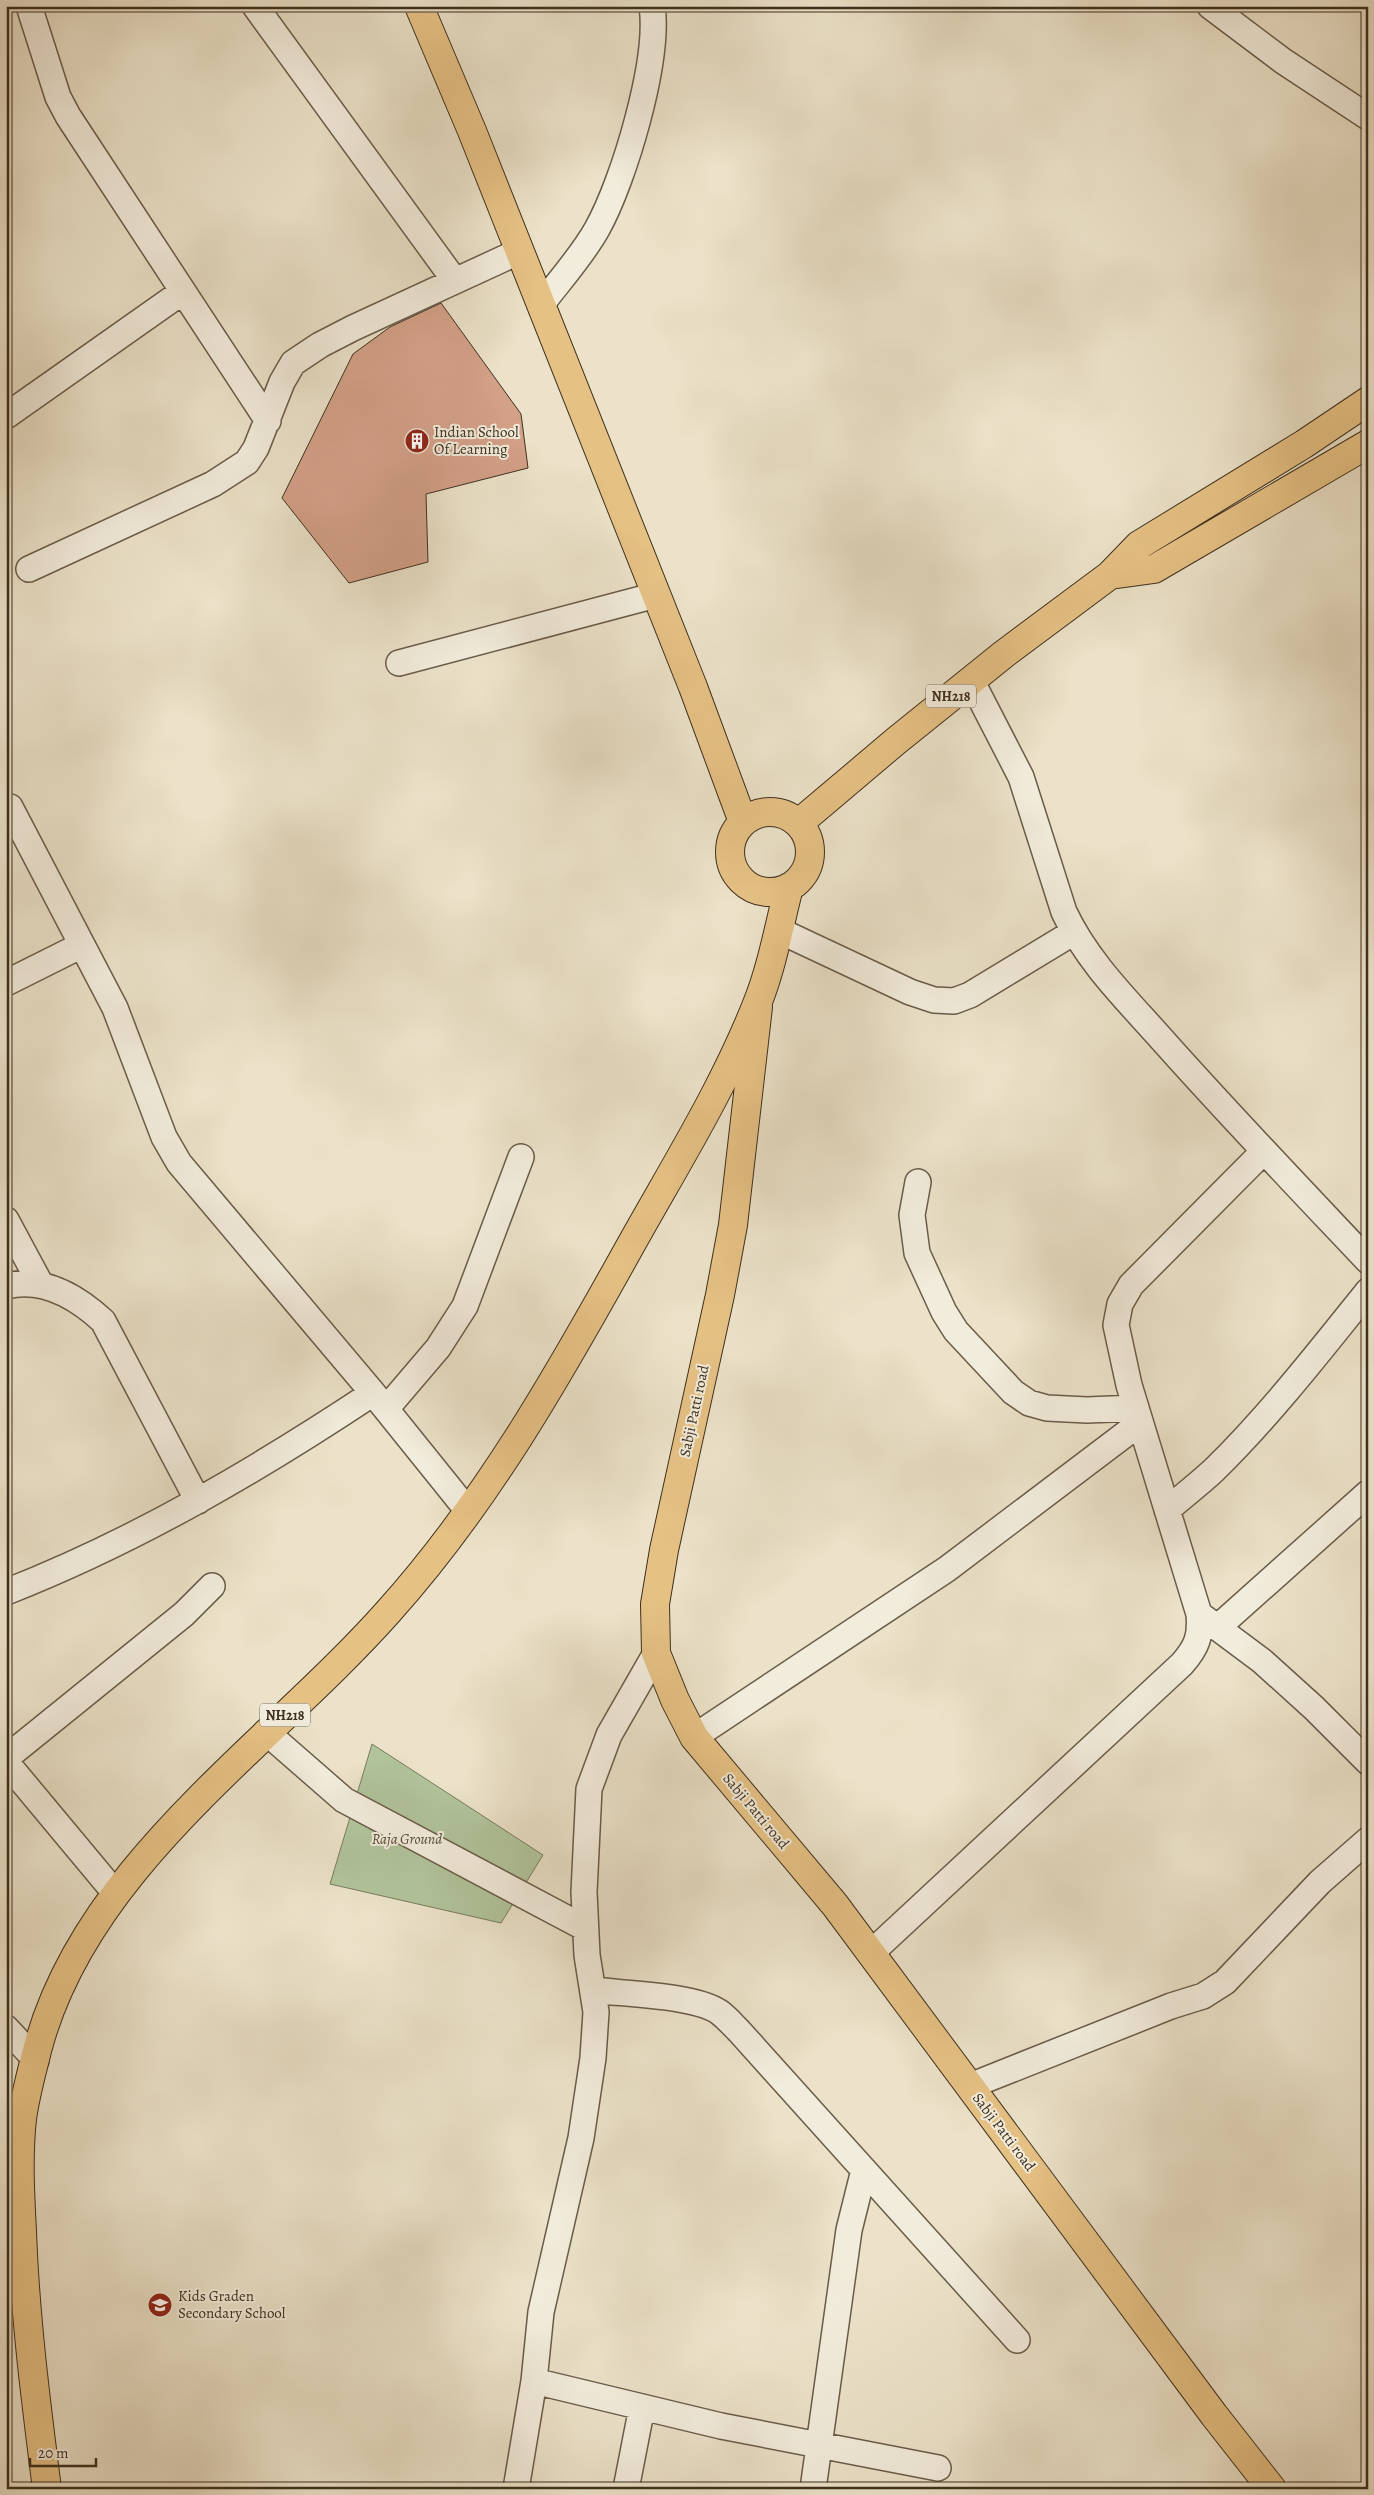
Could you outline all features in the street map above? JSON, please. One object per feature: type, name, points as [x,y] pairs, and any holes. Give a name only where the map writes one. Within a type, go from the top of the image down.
[{"type":"main road","points":[[420,6],[520,251],[656,595],[743,822]]},
{"type":"main road","name":"NH218","points":[[799,823],[971,680],[1110,575],[1138,546],[1304,444],[1366,403]]},
{"type":"main road","name":"NH218","points":[[1110,575],[1154,569],[1368,444]]},
{"type":"main road","points":[[771,811],[786,815],[799,823],[806,834],[810,846],[810,858],[806,870],[799,880],[788,887],[774,892],[760,890],[747,885],[737,874],[731,861],[730,847],[734,833],[743,822],[756,814],[771,811]]},
{"type":"main road","name":"NH218","points":[[46,2489],[24,2295],[20,2195],[22,2118],[39,2043],[69,1967],[116,1894],[168,1833],[266,1732],[388,1613],[468,1512],[535,1413],[710,1105],[759,1000],[788,887]]},
{"type":"main road","name":"Sabji Patti road","points":[[759,1000],[733,1225],[720,1295],[664,1550],[656,1604],[656,1653],[675,1700],[694,1737],[834,1905],[871,1953],[1272,2489]]},
{"type":"street","points":[[29,6],[58,97],[68,116],[268,421]]},
{"type":"street","points":[[255,6],[455,281]]},
{"type":"street","points":[[541,305],[597,230],[616,186],[644,95],[653,45],[652,6]]},
{"type":"street","points":[[1210,6],[1283,61],[1368,117]]},
{"type":"street","points":[[29,569],[213,484],[247,462],[256,448],[282,382],[293,363],[353,328],[520,251]]},
{"type":"street","points":[[6,416],[182,292]]},
{"type":"street","points":[[399,663],[656,595]]},
{"type":"street","points":[[971,680],[1022,777],[1064,912],[1074,932],[1097,966],[1264,1151],[1368,1261]]},
{"type":"street","points":[[10,807],[115,1008],[164,1137],[180,1164],[379,1401],[468,1512]]},
{"type":"street","points":[[778,930],[910,992],[934,1000],[954,1001],[970,995],[1074,932]]},
{"type":"street","points":[[6,983],[82,945]]},
{"type":"street","points":[[1264,1151],[1130,1285],[1120,1304],[1116,1325],[1138,1415],[1167,1510],[1208,1621],[1268,1667],[1314,1708],[1368,1762]]},
{"type":"street","points":[[6,1592],[47,1576],[198,1500],[379,1401],[438,1348],[465,1306],[521,1157]]},
{"type":"street","points":[[918,1182],[912,1215],[917,1253],[944,1312],[956,1331],[1012,1392],[1029,1402],[1047,1408],[1138,1415]]},
{"type":"street","points":[[6,1220],[40,1285]]},
{"type":"street","points":[[6,1286],[21,1282],[59,1290],[82,1304],[103,1321],[198,1500]]},
{"type":"street","points":[[1167,1510],[1212,1471],[1243,1439],[1310,1363],[1368,1290]]},
{"type":"street","points":[[694,1737],[947,1569],[1138,1415]]},
{"type":"street","points":[[871,1953],[1182,1664],[1195,1649],[1200,1632],[1208,1621],[1368,1493]]},
{"type":"street","points":[[6,1758],[184,1614],[212,1586]]},
{"type":"street","points":[[516,2489],[534,2381],[541,2312],[562,2226],[588,2098],[596,2012],[587,1955],[585,1928],[584,1892],[589,1789],[609,1735],[656,1653]]},
{"type":"street","points":[[266,1732],[344,1800],[585,1928]]},
{"type":"street","points":[[6,1762],[116,1894]]},
{"type":"street","points":[[970,2086],[1210,1991],[1225,1982],[1320,1882],[1368,1840]]},
{"type":"street","points":[[592,1990],[683,2001],[706,2005],[720,2012],[1017,2340]]},
{"type":"street","points":[[6,2028],[36,2060]]},
{"type":"street","points":[[813,2489],[849,2230],[864,2170]]},
{"type":"street","points":[[534,2381],[819,2446],[938,2468]]},
{"type":"street","points":[[626,2489],[642,2407]]},
{"type":"green space","name":"Raja Ground","points":[[372,1744],[543,1855],[501,1923],[330,1884]]},
{"type":"building","name":"Indian School Of Learning","points":[[441,303],[521,414],[528,468],[426,494],[428,562],[349,583],[282,498],[353,354],[390,327]]},
{"type":"place","name":"Indian School Of Learning","points":[[417,441]]},
{"type":"place","name":"Kids Graden Secondary School","points":[[160,2305]]}]
